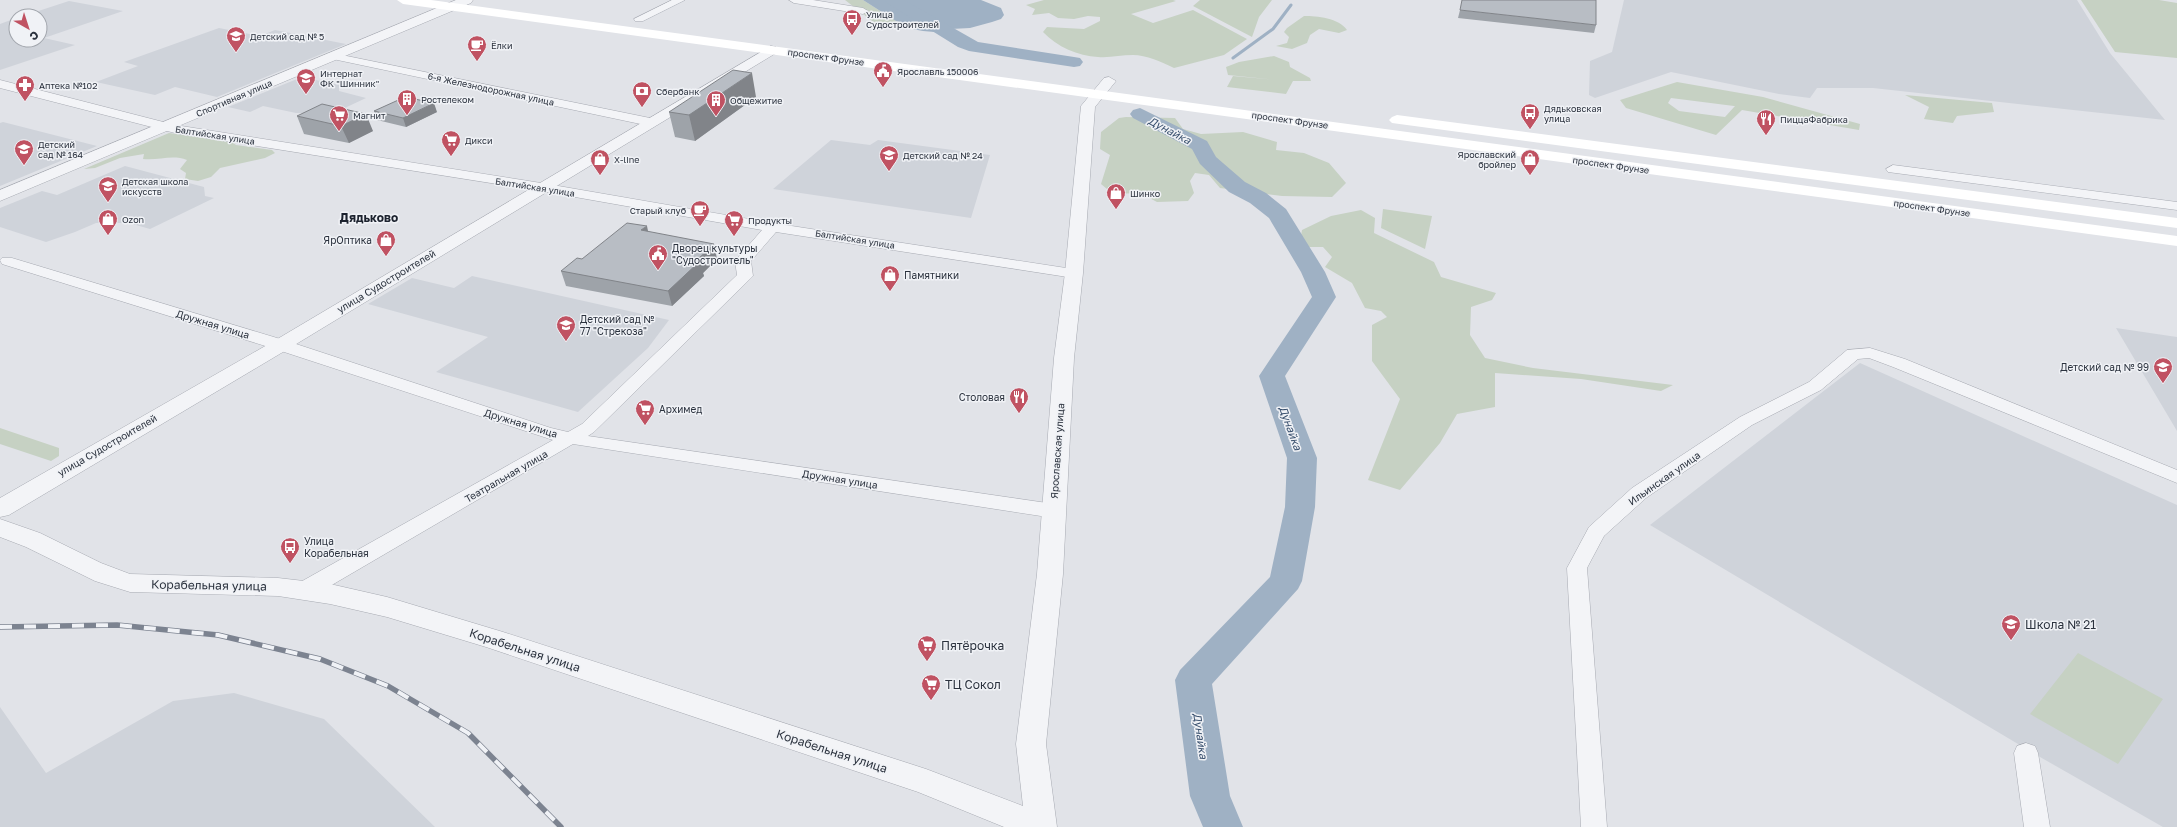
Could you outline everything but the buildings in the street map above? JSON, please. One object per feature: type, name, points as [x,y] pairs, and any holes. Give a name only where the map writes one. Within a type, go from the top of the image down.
[{"type":"main road","name":"проспект Фрунзе","points":[[403,0],[771,50],[1103,88],[1193,93]]},
{"type":"main road","name":"проспект Фрунзе","points":[[497,0],[639,19],[1103,88],[2177,242]]},
{"type":"main road","name":"проспект Фрунзе","points":[[1381,118],[2177,223]]},
{"type":"street","name":"Спортивная улица","points":[[0,196],[467,0]]},
{"type":"street","points":[[639,19],[680,0]]},
{"type":"street","points":[[794,0],[864,11]]},
{"type":"street","name":"улица Судостроителей","points":[[0,509],[281,345],[541,187],[771,50]]},
{"type":"street","name":"6-я Железнодорожная улица","points":[[332,56],[650,122]]},
{"type":"street","name":"Балтийская улица","points":[[0,84],[166,126],[541,187],[772,227],[1074,273]]},
{"type":"street","name":"Ярославская улица","points":[[1040,827],[1031,744],[1050,574],[1064,358],[1074,273],[1088,106],[1103,88]]},
{"type":"street","points":[[1893,169],[2098,197],[2177,206]]},
{"type":"street","name":"Театральная улица","points":[[305,590],[573,438],[588,428],[745,276],[743,260],[772,227]]},
{"type":"street","name":"Дружная улица","points":[[7,261],[281,345],[547,433],[1054,511]]},
{"type":"street","name":"Ильинская улица","points":[[1594,827],[1577,568],[1596,532],[1639,493],[1746,421],[1815,386],[1853,354],[1870,353],[2177,477]]},
{"type":"street","name":"Корабельная улица","points":[[0,528],[34,540],[90,571],[108,578],[130,583],[271,586],[305,590],[353,599],[471,632],[926,782],[1040,827]]},
{"type":"street","points":[[2026,752],[2037,827]]},
{"type":"shaded area","points":[[1624,0],[2077,0],[2110,53],[2165,120],[1873,88],[1817,88],[1810,98],[1779,94],[1671,72],[1595,98],[1589,95],[1590,61],[1612,52]]},
{"type":"shaded area","points":[[69,1],[123,11],[48,37],[48,8]]},
{"type":"shaded area","points":[[8,21],[8,48],[48,48],[48,39],[75,45],[0,70],[0,24]]},
{"type":"shaded area","name":"Детский сад № 5","points":[[219,28],[260,36],[275,30],[346,44],[217,97],[175,87],[155,95],[96,82],[138,66],[124,62]]},
{"type":"shaded area","name":"Интернат ФК \"Шинник\"","points":[[302,77],[339,85],[339,91],[366,98],[334,113],[296,113],[263,106],[250,112],[228,107]]},
{"type":"shaded area","name":"Детский сад № 164","points":[[3,122],[97,146],[0,186],[0,123]]},
{"type":"shaded area","name":"Детский сад № 24","points":[[831,140],[870,145],[878,140],[990,155],[971,218],[773,189]]},
{"type":"shaded area","name":"Детская школа искусств","points":[[125,166],[204,187],[205,196],[214,198],[150,229],[129,223],[96,223],[46,242],[0,227],[0,208],[42,191],[57,195]]},
{"type":"shaded area","name":"Детский сад № 77 \"Стрекоза\"","points":[[472,276],[669,320],[648,348],[578,412],[436,372],[488,337],[368,304],[412,278],[454,288]]},
{"type":"shaded area","name":"Детский сад № 99","points":[[2116,328],[2177,337],[2177,431]]},
{"type":"shaded area","name":"Школа № 21","points":[[1860,363],[2177,505],[2177,827],[2163,827],[2040,757],[1650,525]]},
{"type":"shaded area","points":[[234,693],[324,719],[435,827],[0,827],[0,707],[46,773],[173,701]]},
{"type":"green space","points":[[845,0],[863,0],[907,28],[880,27]]},
{"type":"green space","points":[[1044,0],[1173,0],[1176,1],[1131,14],[1153,23],[1193,10],[1247,39],[1224,55],[1174,68],[1154,59],[1138,55],[1102,57],[1083,55],[1061,46],[1043,32],[1047,27],[1084,29],[1100,21],[1100,17],[1088,16],[1074,19],[1058,18],[1049,13],[1032,15],[1035,9],[1026,5]]},
{"type":"green space","points":[[1200,0],[1272,0],[1259,17],[1252,37],[1193,6]]},
{"type":"green space","points":[[2081,0],[2159,0],[2177,3],[2177,58],[2115,52]]},
{"type":"green space","points":[[1304,16],[1327,18],[1339,23],[1347,30],[1339,33],[1319,29],[1310,35],[1307,43],[1292,49],[1276,46],[1287,43],[1289,37],[1284,32],[1287,28]]},
{"type":"green space","points":[[1274,56],[1289,62],[1290,67],[1310,78],[1311,81],[1293,81],[1286,94],[1227,87],[1233,76],[1278,80],[1228,75],[1226,67],[1239,62]]},
{"type":"green space","points":[[1677,82],[1763,97],[1860,124],[1859,130],[1742,110],[1716,135],[1626,108],[1620,100]],"holes":[[[1671,98],[1735,106],[1725,117],[1679,111],[1668,103]]]},
{"type":"green space","points":[[1905,95],[1992,103],[1994,112],[1957,116],[1953,123],[1924,119],[1929,107]]},
{"type":"green space","points":[[1119,118],[1175,118],[1183,129],[1201,134],[1243,132],[1277,142],[1276,150],[1304,153],[1329,163],[1346,183],[1332,197],[1282,196],[1220,188],[1209,175],[1195,173],[1190,181],[1194,193],[1188,201],[1157,202],[1140,193],[1113,194],[1101,184],[1110,155],[1100,149],[1101,132]]},
{"type":"green space","points":[[169,133],[232,142],[236,145],[272,150],[275,153],[265,158],[220,168],[211,177],[198,181],[185,179],[186,173],[180,169],[187,160],[181,158],[143,159],[144,154],[120,158],[95,168],[84,169]]},
{"type":"green space","points":[[1383,209],[1432,216],[1425,249],[1381,228]]},
{"type":"green space","points":[[1361,210],[1375,218],[1374,233],[1434,262],[1441,277],[1496,293],[1492,300],[1471,307],[1470,335],[1485,358],[1533,368],[1673,385],[1661,391],[1581,379],[1495,373],[1495,407],[1457,414],[1440,443],[1400,490],[1368,480],[1400,399],[1372,361],[1372,325],[1387,317],[1381,311],[1365,308],[1352,283],[1325,267],[1332,257],[1323,247],[1307,247],[1300,241],[1302,230],[1331,216]]},
{"type":"green space","points":[[0,428],[59,448],[59,456],[51,461],[0,444]]},
{"type":"green space","points":[[2078,653],[2163,699],[2118,764],[2030,714]]},
{"type":"water","points":[[863,0],[981,0],[1001,8],[1004,15],[1001,19],[992,22],[970,28],[951,29],[946,33],[923,31],[907,28]]},
{"type":"waterway","name":"Дунайка","points":[[893,0],[964,43],[975,47],[1074,62]]},
{"type":"waterway","points":[[1233,58],[1273,29],[1291,5]]},
{"type":"waterway","name":"Дунайка","points":[[1140,114],[1200,145],[1207,160],[1237,187],[1258,198],[1278,214],[1313,272],[1324,297],[1272,376],[1302,458],[1300,507],[1286,581],[1193,680],[1210,796],[1223,827]]},
{"type":"railway","points":[[0,627],[117,625],[218,635],[320,659],[388,686],[468,733],[561,827]]},
{"type":"place","name":"Улица Судостроителей","points":[[852,36]]},
{"type":"place","name":"Детский сад № 5","points":[[236,53]]},
{"type":"place","name":"Ёлки","points":[[477,62]]},
{"type":"place","name":"Ярославль 150006","points":[[883,88]]},
{"type":"place","name":"Интернат ФК \"Шинник\"","points":[[306,95]]},
{"type":"place","name":"Аптека №102","points":[[25,102]]},
{"type":"place","name":"Сбербанк","points":[[642,108]]},
{"type":"place","name":"Ростелеком","points":[[407,116]]},
{"type":"place","name":"Общежитие","points":[[716,117]]},
{"type":"place","name":"Дядьковская улица","points":[[1530,130]]},
{"type":"place","name":"Магнит","points":[[339,132]]},
{"type":"place","name":"ПиццаФабрика","points":[[1766,136]]},
{"type":"place","name":"Дикси","points":[[451,157]]},
{"type":"place","name":"Детский сад № 164","points":[[24,166]]},
{"type":"place","name":"Детский сад № 24","points":[[889,172]]},
{"type":"place","name":"X-line","points":[[600,176]]},
{"type":"place","name":"Ярославский бройлер","points":[[1530,176]]},
{"type":"place","name":"Детская школа искусств","points":[[108,203]]},
{"type":"place","name":"Шинко","points":[[1116,210]]},
{"type":"place","name":"Старый клуб","points":[[700,227]]},
{"type":"place","name":"Ozon","points":[[108,236]]},
{"type":"place","name":"Продукты","points":[[734,237]]},
{"type":"place","name":"ЯрОптика","points":[[386,257]]},
{"type":"place","name":"Дворец культуры \"Судостроитель\"","points":[[658,271]]},
{"type":"place","name":"Памятники","points":[[890,292]]},
{"type":"place","name":"Детский сад № 77 \"Стрекоза\"","points":[[566,342]]},
{"type":"place","name":"Детский сад № 99","points":[[2163,384]]},
{"type":"place","name":"Столовая","points":[[1019,414]]},
{"type":"place","name":"Архимед","points":[[645,426]]},
{"type":"place","name":"Улица Корабельная","points":[[290,564]]},
{"type":"place","name":"Школа № 21","points":[[2011,641]]},
{"type":"place","name":"Пятёрочка","points":[[927,662]]},
{"type":"place","name":"ТЦ Сокол","points":[[931,701]]},
{"type":"district","name":"Дядьково","points":[[369,217]]}]
